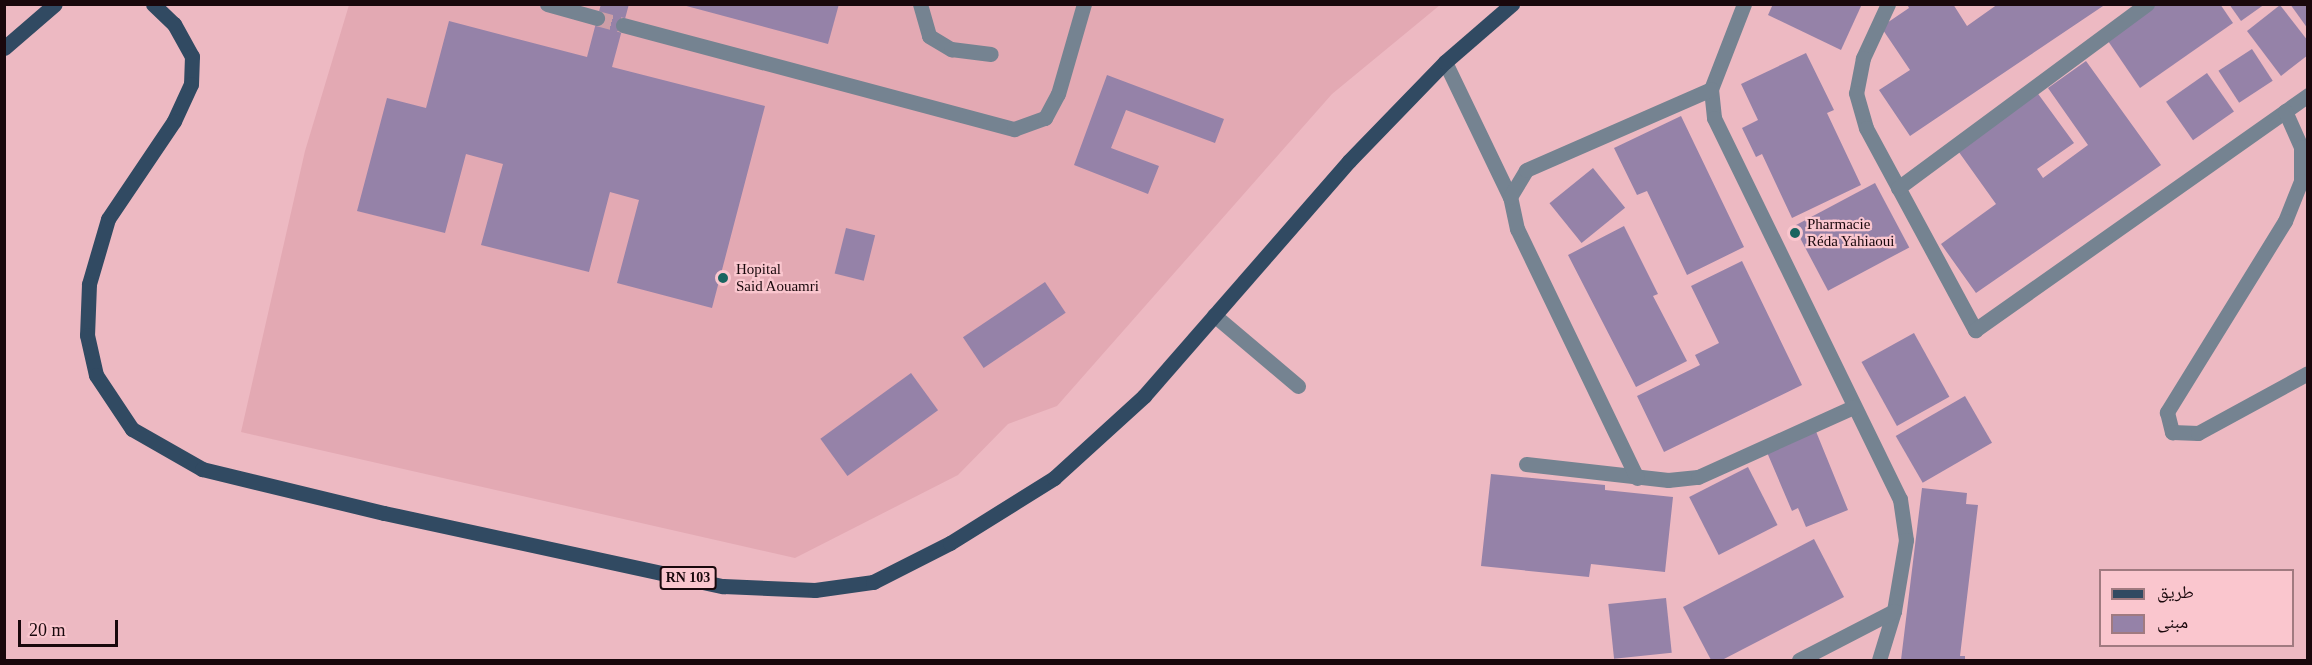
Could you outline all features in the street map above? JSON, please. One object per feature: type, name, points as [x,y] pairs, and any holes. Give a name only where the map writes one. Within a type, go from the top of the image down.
[{"type":"main road","points":[[4,48],[55,4]]},
{"type":"main road","name":"RN 103","points":[[153,4],[174,24],[192,56],[191,84],[174,121],[108,219],[89,284],[87,335],[96,375],[132,429],[202,469],[384,513],[723,586],[815,590],[873,582],[950,543],[1054,478],[1144,396],[1349,160],[1445,62],[1512,4]]},
{"type":"street","points":[[547,4],[597,18]]},
{"type":"street","points":[[920,4],[919,12],[929,36],[951,49],[992,54]]},
{"type":"street","points":[[623,25],[1014,129],[1045,118],[1058,94],[1084,4]]},
{"type":"street","points":[[1744,4],[1711,89],[1714,118],[1853,407],[1900,499],[1906,540],[1894,611],[1880,660]]},
{"type":"street","points":[[1888,4],[1863,58],[1856,93],[1866,128],[1975,330],[2307,94]]},
{"type":"street","points":[[1899,188],[2147,4]]},
{"type":"street","points":[[1445,62],[1510,197],[1517,229],[1637,478]]},
{"type":"street","points":[[1510,197],[1526,171],[1711,89]]},
{"type":"street","points":[[2285,111],[2301,147],[2301,181],[2286,221],[2167,412],[2172,432],[2198,433],[2307,373]]},
{"type":"street","points":[[1214,315],[1298,386]]},
{"type":"street","points":[[1526,464],[1637,478],[1668,480],[1698,477],[1853,407]]},
{"type":"street","points":[[1799,660],[1894,611]]},
{"type":"shaded area","name":"Hopital Said Aouamri","points":[[349,5],[1440,5],[1332,94],[1057,406],[1008,424],[958,475],[795,558],[241,432],[305,151]]},
{"type":"building","points":[[601,4],[629,4],[612,67],[765,106],[712,308],[617,283],[639,200],[610,192],[589,272],[481,245],[503,164],[466,154],[445,233],[357,211],[387,98],[426,108],[449,21],[587,57]]},
{"type":"building","points":[[679,4],[839,4],[828,44]]},
{"type":"building","points":[[1773,4],[1862,4],[1841,50],[1768,15]]},
{"type":"building","points":[[1907,4],[1953,4],[1967,26],[1998,4],[2106,4],[1910,136],[1879,90],[1910,70],[1881,27],[1909,8]]},
{"type":"building","points":[[2154,4],[2220,4],[2233,23],[2140,88],[2106,38]]},
{"type":"building","points":[[2229,4],[2265,4],[2241,21]]},
{"type":"building","points":[[2290,4],[2308,4],[2308,29]]},
{"type":"building","points":[[2280,5],[2308,41],[2308,55],[2281,76],[2247,31]]},
{"type":"building","points":[[2252,49],[2273,81],[2239,103],[2218,71]]},
{"type":"building","points":[[1806,53],[1834,110],[1827,113],[1861,185],[1792,218],[1762,154],[1756,157],[1742,128],[1758,120],[1741,84]]},
{"type":"building","points":[[2086,61],[2161,165],[1976,293],[1941,244],[1996,204],[1956,148],[2036,91],[2074,143],[2037,169],[2043,178],[2088,145],[2048,88]]},
{"type":"building","points":[[2207,73],[2234,112],[2193,140],[2166,102]]},
{"type":"building","points":[[1107,75],[1224,119],[1215,143],[1126,110],[1111,148],[1159,166],[1148,194],[1074,165]]},
{"type":"building","points":[[1681,116],[1744,247],[1687,275],[1647,191],[1637,195],[1614,148]]},
{"type":"building","points":[[1593,168],[1625,208],[1582,243],[1549,203]]},
{"type":"building","points":[[1875,183],[1909,247],[1828,291],[1794,226]]},
{"type":"building","points":[[1624,226],[1658,294],[1653,296],[1687,361],[1636,387],[1568,255]]},
{"type":"building","points":[[846,228],[875,235],[864,281],[835,274]]},
{"type":"building","points":[[1742,261],[1802,385],[1664,452],[1637,396],[1700,365],[1695,355],[1719,343],[1691,286]]},
{"type":"building","points":[[1045,282],[1066,313],[984,368],[963,337]]},
{"type":"building","points":[[1914,333],[1949,397],[1897,426],[1862,362]]},
{"type":"building","points":[[911,373],[938,410],[847,476],[820,439]]},
{"type":"building","points":[[1965,396],[1992,443],[1923,483],[1896,436]]},
{"type":"building","points":[[1815,429],[1848,510],[1806,527],[1798,508],[1792,511],[1766,450]]},
{"type":"building","points":[[1748,467],[1778,525],[1719,555],[1689,497]]},
{"type":"building","points":[[1491,474],[1605,485],[1605,490],[1673,497],[1665,572],[1591,564],[1589,577],[1481,566]]},
{"type":"building","points":[[1922,488],[1967,493],[1966,504],[1978,505],[1960,656],[1965,656],[1965,660],[1901,660]]},
{"type":"building","points":[[1814,539],[1844,597],[1722,660],[1711,660],[1683,607]]},
{"type":"building","points":[[1666,598],[1672,653],[1614,659],[1608,604]]},
{"type":"tunnel","points":[[597,18],[623,25]]},
{"type":"place","name":"Pharmacie Réda Yahiaoui","points":[[1795,233]]},
{"type":"place","name":"Hopital Said Aouamri","points":[[723,278]]}]
